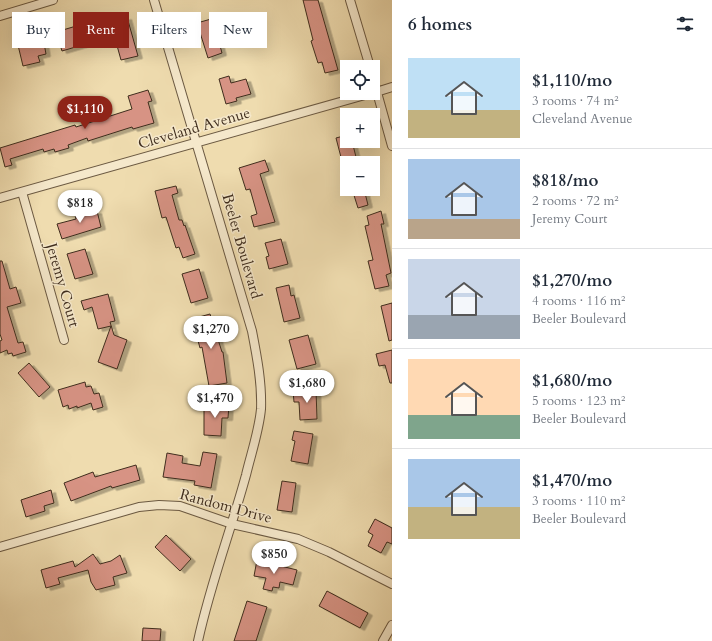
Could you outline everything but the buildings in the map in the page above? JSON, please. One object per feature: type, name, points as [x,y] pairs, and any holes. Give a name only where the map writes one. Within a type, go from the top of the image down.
[{"type":"street","points":[[0,16],[53,0]]},
{"type":"street","name":"Beeler Boulevard","points":[[154,0],[252,331],[260,372],[260,410],[249,462],[232,524],[202,620],[198,641]]},
{"type":"street","points":[[350,0],[368,60]]},
{"type":"street","name":"Cleveland Avenue","points":[[380,90],[392,87]]},
{"type":"street","name":"Cleveland Avenue","points":[[0,198],[196,141],[345,100]]},
{"type":"street","points":[[377,100],[392,146]]},
{"type":"street","name":"Jeremy Court","points":[[22,192],[64,340]]},
{"type":"street","name":"Random Drive","points":[[0,547],[139,508],[159,505],[180,506],[232,524],[298,539],[329,552],[392,584]]},
{"type":"street","points":[[383,641],[392,625]]}]
